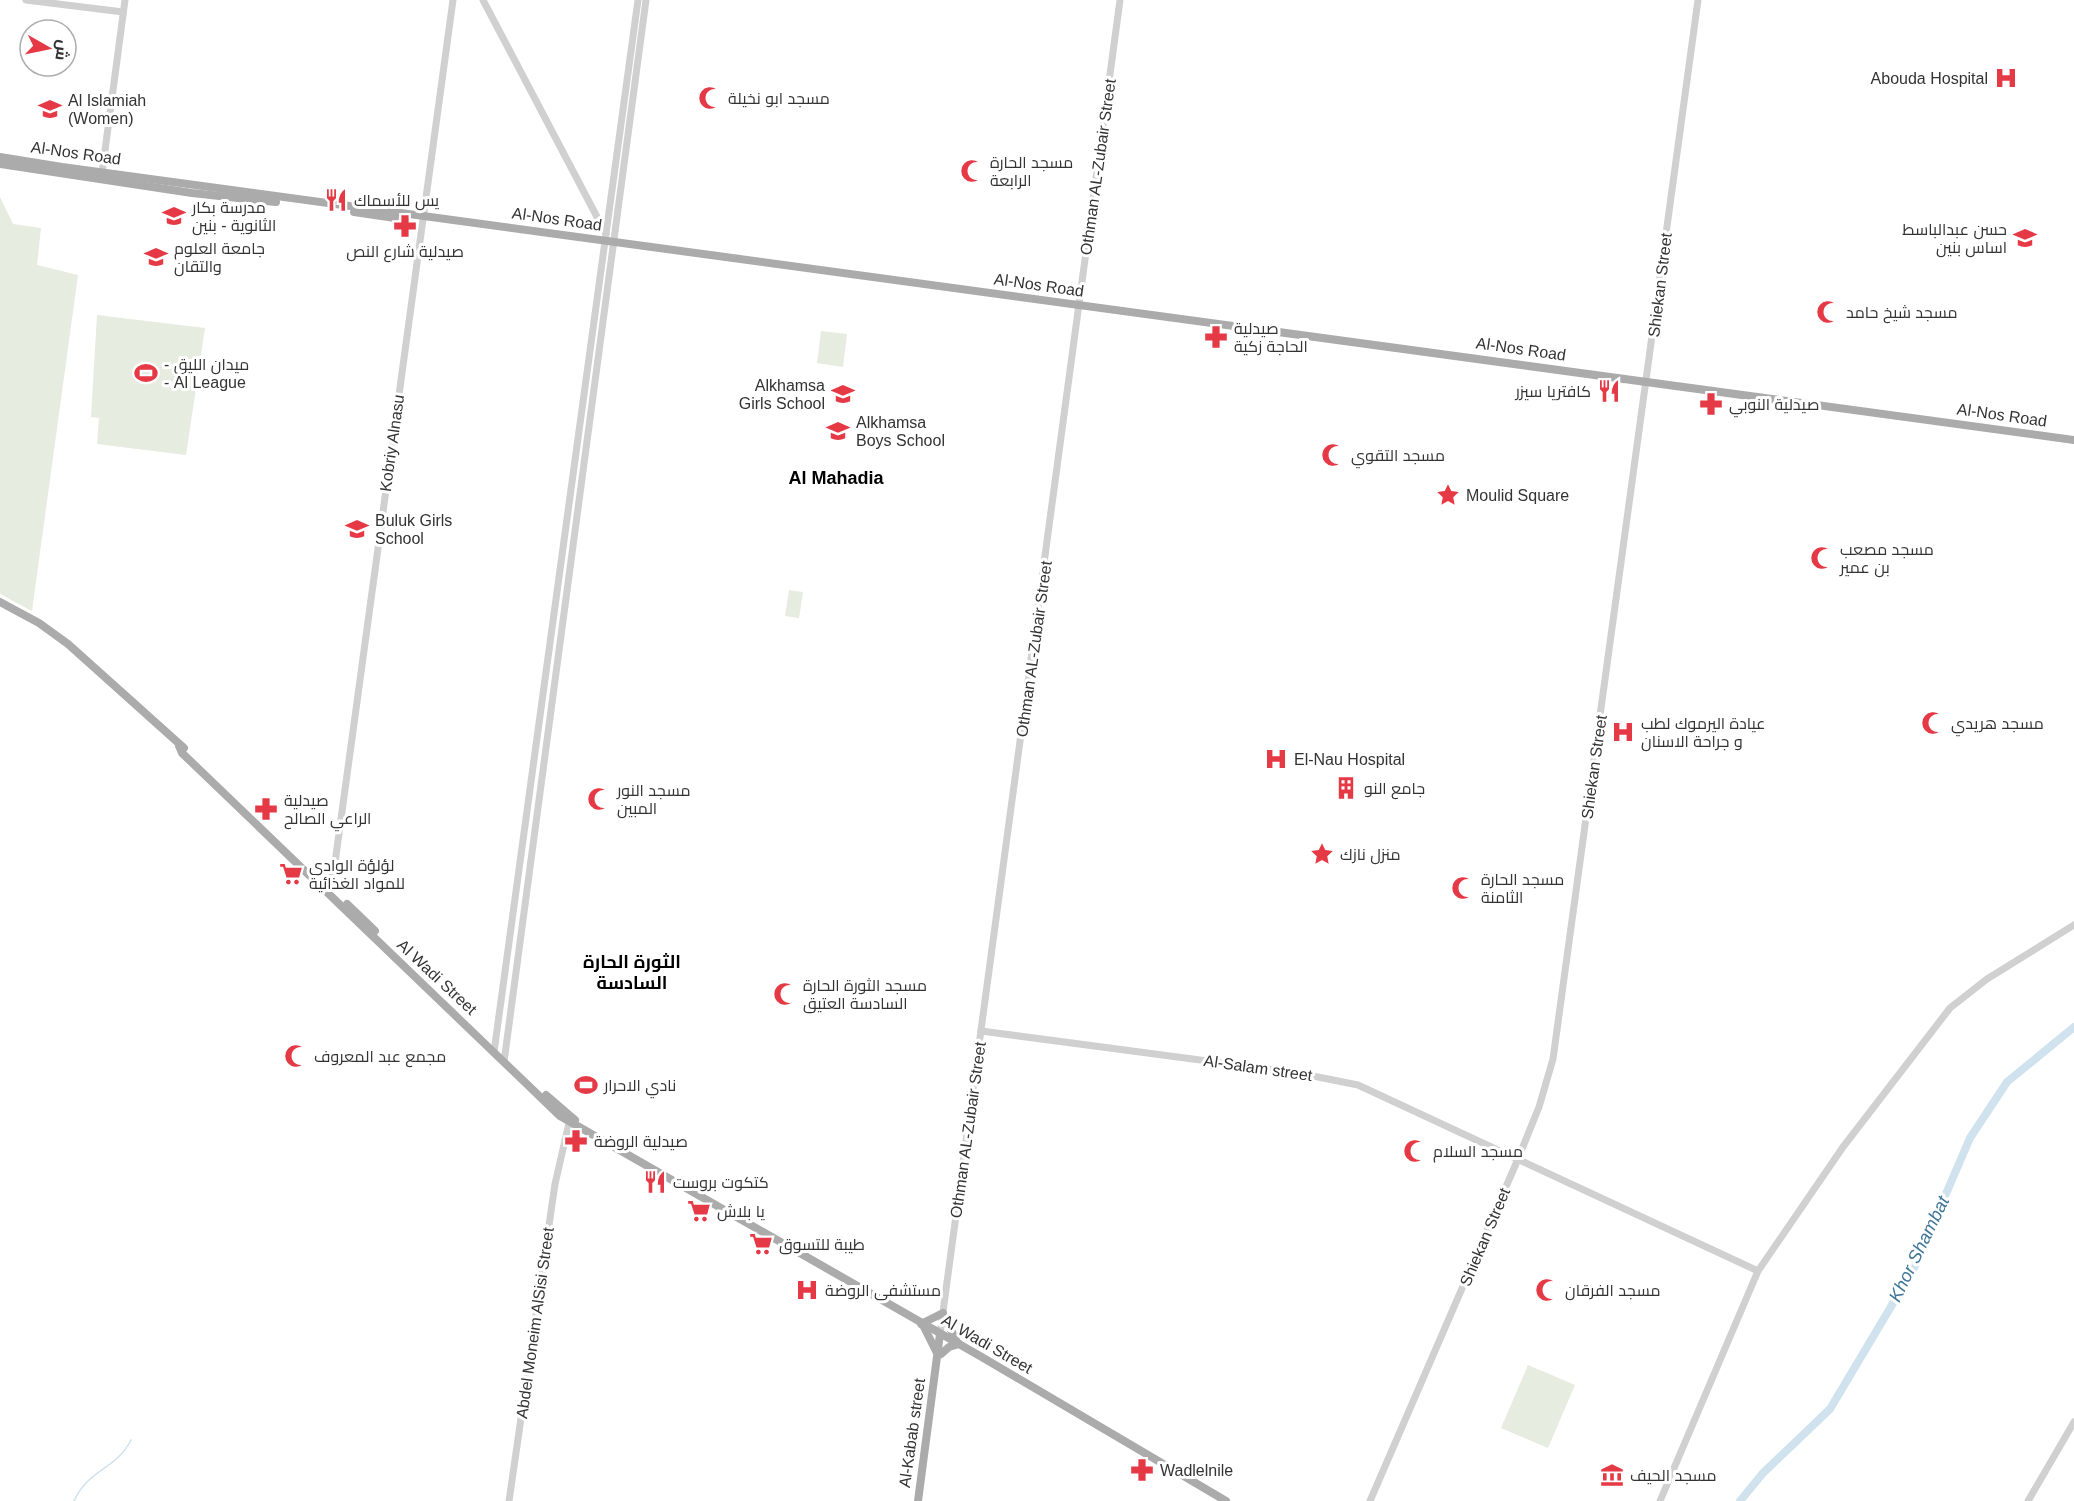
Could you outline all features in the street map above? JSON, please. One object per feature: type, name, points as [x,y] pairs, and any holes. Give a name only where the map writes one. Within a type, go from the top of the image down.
[{"type":"main road","name":"Al-Nos Road","points":[[0,157],[423,219]]},
{"type":"main road","name":"Al-Nos Road","points":[[0,164],[183,192],[609,241],[2074,443]]},
{"type":"main road","name":"Al Wadi Street","points":[[0,602],[39,623],[68,644],[328,886],[571,1124],[958,1343],[1226,1501]]},
{"type":"main road","name":"Al Wadi Street","points":[[179,746],[182,753],[495,1050]]},
{"type":"main road","name":"Al Wadi Street","points":[[504,1059],[576,1121],[698,1191],[700,1196]]},
{"type":"main road","points":[[944,1316],[958,1343],[939,1354],[922,1324],[944,1316]]},
{"type":"main road","name":"Al-Kabab street","points":[[918,1501],[942,1335]]},
{"type":"street","points":[[26,0],[123,12]]},
{"type":"street","points":[[102,173],[125,0]]},
{"type":"street","name":"Kobriy Alnasu","points":[[328,886],[334,870],[453,0]]},
{"type":"street","points":[[483,0],[609,241]]},
{"type":"street","points":[[504,1059],[638,0]]},
{"type":"street","points":[[495,1050],[645,0]]},
{"type":"street","name":"Othman AL-Zubair Street","points":[[942,1335],[1120,0]]},
{"type":"street","name":"Shiekan Street","points":[[1370,1501],[1518,1159],[1544,1092],[1556,1046],[1698,0]]},
{"type":"street","points":[[1660,1501],[1758,1271],[1843,1147],[1950,1008],[1988,980],[2074,925]]},
{"type":"street","name":"Al-Salam street","points":[[981,1031],[1333,1078],[1365,1088],[1758,1271]]},
{"type":"street","name":"Abdel Moneim AlSisi Street","points":[[509,1501],[555,1184],[563,1145],[571,1124]]},
{"type":"street","points":[[2028,1501],[2074,1422]]},
{"type":"shaded area","points":[[0,197],[13,224],[41,228],[37,265],[78,275],[32,611],[0,594]]},
{"type":"shaded area","name":"- ميدان الليق - Al League","points":[[97,315],[205,328],[186,455],[97,444],[99,418],[91,417]]},
{"type":"shaded area","points":[[821,331],[847,334],[843,367],[817,363]]},
{"type":"shaded area","points":[[789,590],[803,592],[799,618],[785,616]]},
{"type":"shaded area","points":[[1528,1365],[1575,1385],[1548,1448],[1501,1428]]},
{"type":"waterway","name":"Khor Shambat","points":[[1740,1501],[1763,1473],[1830,1409],[1914,1268],[1970,1138],[2007,1082],[2074,1027]]},
{"type":"waterway","points":[[74,1501],[87,1482],[118,1458],[131,1440]]},
{"type":"place","name":"Abouda Hospital","points":[[2006,78]]},
{"type":"place","name":"مسجد ابو نخيلة","points":[[710,98]]},
{"type":"place","name":"Al Islamiah (Women)","points":[[50,109]]},
{"type":"place","name":"مسجد الحارة الرابعة","points":[[972,171]]},
{"type":"place","name":"يس للأسماك","points":[[336,200]]},
{"type":"place","name":"مدرسة بكار الثانوية - بنين","points":[[174,216]]},
{"type":"place","name":"صيدلية شارع النص","points":[[405,226]]},
{"type":"place","name":"حسن عبدالباسط اساس بنين","points":[[2025,238]]},
{"type":"place","name":"جامعة العلوم والتقان","points":[[156,257]]},
{"type":"place","name":"مسجد شيخ حامد","points":[[1828,312]]},
{"type":"place","name":"صيدلية الحاجة زكية","points":[[1216,337]]},
{"type":"place","name":"- ميدان الليق - Al League","points":[[146,373]]},
{"type":"place","name":"كافتريا سيزر","points":[[1609,391]]},
{"type":"place","name":"Alkhamsa Girls School","points":[[843,394]]},
{"type":"place","name":"صيدلية النوبي","points":[[1711,404]]},
{"type":"place","name":"Alkhamsa Boys School","points":[[838,431]]},
{"type":"place","name":"مسجد التقوي","points":[[1333,455]]},
{"type":"place","name":"Moulid Square","points":[[1448,495]]},
{"type":"place","name":"Buluk Girls School","points":[[357,529]]},
{"type":"place","name":"مسجد مصعب بن عمير","points":[[1822,558]]},
{"type":"place","name":"مسجد هريدي","points":[[1933,723]]},
{"type":"place","name":"عيادة اليرموك لطب و جراحة الاسنان","points":[[1623,732]]},
{"type":"place","name":"El-Nau Hospital","points":[[1276,759]]},
{"type":"place","name":"جامع النو","points":[[1346,788]]},
{"type":"place","name":"مسجد النور المبين","points":[[599,799]]},
{"type":"place","name":"صيدلية الراعي الصالح","points":[[266,809]]},
{"type":"place","name":"منزل نازك","points":[[1322,854]]},
{"type":"place","name":"لؤلؤة الوادي للمواد الغذائية","points":[[291,874]]},
{"type":"place","name":"مسجد الحارة الثامنة","points":[[1463,888]]},
{"type":"place","name":"مسجد الثورة الحارة السادسة العتيق","points":[[785,994]]},
{"type":"place","name":"مجمع عبد المعروف","points":[[296,1056]]},
{"type":"place","name":"نادي الاحرار","points":[[586,1085]]},
{"type":"place","name":"صيدلية الروضة","points":[[576,1141]]},
{"type":"place","name":"مسجد السلام","points":[[1415,1151]]},
{"type":"place","name":"كتكوت بروست","points":[[655,1182]]},
{"type":"place","name":"يا بلاش","points":[[699,1211]]},
{"type":"place","name":"طيبة للتسوق","points":[[761,1244]]},
{"type":"place","name":"مستشفى الروضة","points":[[807,1290]]},
{"type":"place","name":"مسجد الفرقان","points":[[1547,1290]]},
{"type":"place","name":"Wadlelnile","points":[[1142,1470]]},
{"type":"place","name":"مسجد الحيف","points":[[1612,1475]]},
{"type":"district","name":"Al Mahadia","points":[[836,478]]},
{"type":"district","name":"الثورة الحارة السادسة","points":[[632,972]]}]
